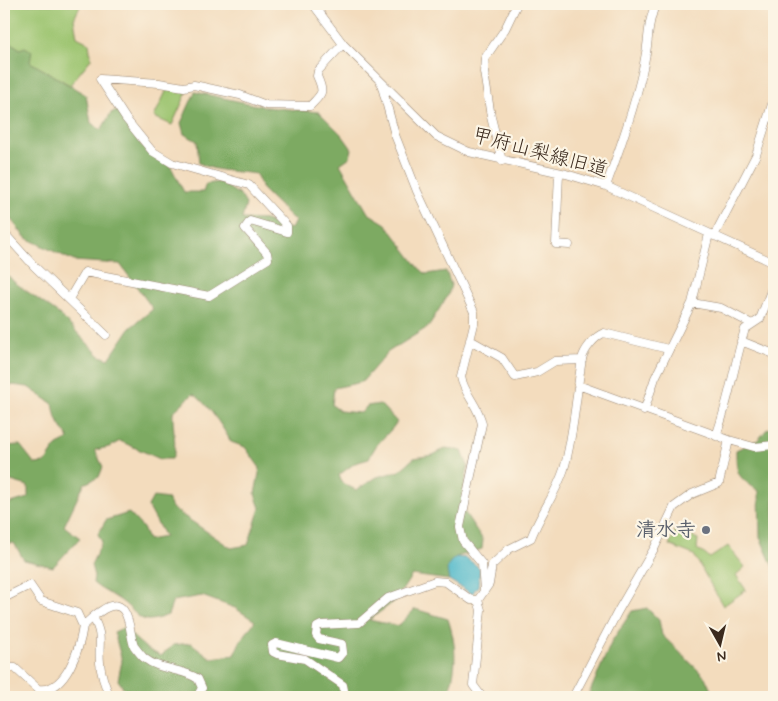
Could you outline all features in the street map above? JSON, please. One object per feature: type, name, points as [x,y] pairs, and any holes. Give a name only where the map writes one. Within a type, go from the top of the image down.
[{"type":"street","name":"甲府山梨線旧道","points":[[313,4],[343,44],[380,83],[436,136],[469,152],[606,186],[774,264]]},
{"type":"street","points":[[502,161],[491,117],[484,72],[485,58],[504,29],[517,4]]},
{"type":"street","points":[[606,186],[619,152],[642,71],[648,30],[656,4]]},
{"type":"street","points":[[70,300],[85,272],[209,296],[268,259],[267,253],[245,228],[250,221],[287,232],[287,226],[249,185],[172,163],[152,151],[126,120],[100,79],[159,83],[184,87],[194,85],[240,95],[266,105],[310,106],[322,94],[323,89],[317,76],[318,71],[343,44]]},
{"type":"street","points":[[380,83],[395,135],[431,226],[471,304],[474,324],[461,377],[481,416],[482,424],[460,527],[463,541],[484,570],[484,590]]},
{"type":"street","points":[[644,411],[668,349],[686,318],[692,303],[712,235],[756,155],[774,101]]},
{"type":"street","points":[[559,173],[556,244],[569,245]]},
{"type":"street","points":[[4,233],[106,334]]},
{"type":"street","points":[[716,436],[727,405],[728,391],[745,329],[760,319],[774,282]]},
{"type":"street","points":[[692,303],[721,308],[752,324]]},
{"type":"street","points":[[482,697],[473,685],[481,610],[478,600],[489,584],[492,565],[509,550],[531,538],[538,518],[558,485],[564,467],[583,354],[604,333],[668,349]]},
{"type":"street","points":[[470,340],[502,358],[515,377],[537,372],[555,361],[582,360]]},
{"type":"street","points":[[741,341],[774,354]]},
{"type":"street","points":[[578,385],[644,411],[754,448],[774,445]]},
{"type":"street","points":[[573,697],[674,508],[692,494],[719,483],[729,440]]},
{"type":"street","points":[[476,557],[481,556],[492,565]]},
{"type":"street","points":[[342,697],[343,685],[305,659],[273,652],[272,644],[276,643],[319,652],[332,658],[338,658],[343,652],[342,644],[320,639],[316,635],[317,627],[321,625],[359,623],[388,598],[435,581],[454,587],[471,600],[478,600]]},
{"type":"street","points":[[4,598],[30,585],[41,601],[77,613],[83,626]]},
{"type":"street","points":[[4,667],[15,668],[38,689],[51,689],[58,685],[74,660],[83,626],[108,607],[114,606],[123,611],[130,622],[133,642],[140,653],[151,662],[198,679],[202,688],[197,697]]},
{"type":"street","points":[[93,617],[100,631],[102,676],[110,697]]},
{"type":"green space","points":[[4,4],[81,4],[74,19],[77,37],[89,43],[91,59],[70,85],[30,62],[20,49],[4,38]]},
{"type":"green space","points":[[4,38],[20,49],[25,47],[32,51],[30,62],[86,95],[91,123],[101,130],[111,113],[117,110],[141,145],[171,167],[184,192],[203,192],[206,184],[220,182],[241,196],[246,204],[242,219],[265,220],[291,229],[295,221],[262,189],[256,174],[219,170],[199,163],[197,141],[184,134],[181,123],[195,92],[266,107],[319,112],[342,135],[352,149],[350,157],[340,164],[368,213],[386,224],[419,268],[426,274],[446,271],[451,285],[448,295],[428,327],[388,352],[362,382],[334,388],[332,405],[340,411],[361,413],[367,406],[380,404],[397,422],[378,443],[369,459],[355,463],[339,475],[342,483],[356,490],[377,477],[399,471],[414,458],[433,455],[446,448],[462,451],[468,466],[461,507],[483,540],[482,549],[456,557],[449,580],[412,575],[395,601],[369,620],[398,626],[415,609],[448,619],[455,658],[453,678],[446,697],[130,697],[118,680],[122,661],[114,632],[123,628],[147,649],[161,656],[173,645],[191,643],[211,658],[234,655],[240,642],[255,621],[235,608],[202,596],[173,601],[168,615],[145,620],[120,600],[93,583],[94,576],[91,565],[102,542],[98,534],[106,520],[129,513],[143,528],[148,540],[165,537],[148,506],[153,497],[168,499],[172,508],[231,548],[248,545],[260,508],[255,494],[260,468],[245,447],[231,442],[209,409],[193,394],[173,412],[175,443],[172,459],[160,459],[120,441],[109,447],[95,450],[103,467],[99,477],[84,484],[64,526],[80,538],[53,567],[24,560],[14,543],[4,543],[4,505],[28,498],[28,486],[11,481],[4,470],[4,446],[20,445],[35,464],[45,463],[57,445],[69,439],[56,418],[53,404],[28,387],[4,384],[4,271],[14,282],[60,315],[100,356],[109,359],[130,328],[153,309],[120,264],[74,261],[26,238],[4,211]]},
{"type":"green space","points":[[168,87],[187,92],[172,125],[154,117]]},
{"type":"green space","points":[[768,428],[774,430],[774,569],[760,537],[759,491],[742,479],[738,471],[736,459],[736,450],[758,440]]},
{"type":"green space","points":[[676,530],[698,539],[697,549],[710,558],[728,546],[745,567],[736,575],[746,590],[723,606],[694,555],[669,545]]},
{"type":"green space","points":[[647,608],[659,620],[662,635],[705,677],[714,697],[580,697],[589,694],[612,641],[632,611]]},
{"type":"water","points":[[456,557],[466,558],[480,568],[478,586],[472,594],[449,580],[448,567],[450,562]]},
{"type":"place","name":"清水寺","points":[[706,530]]}]
